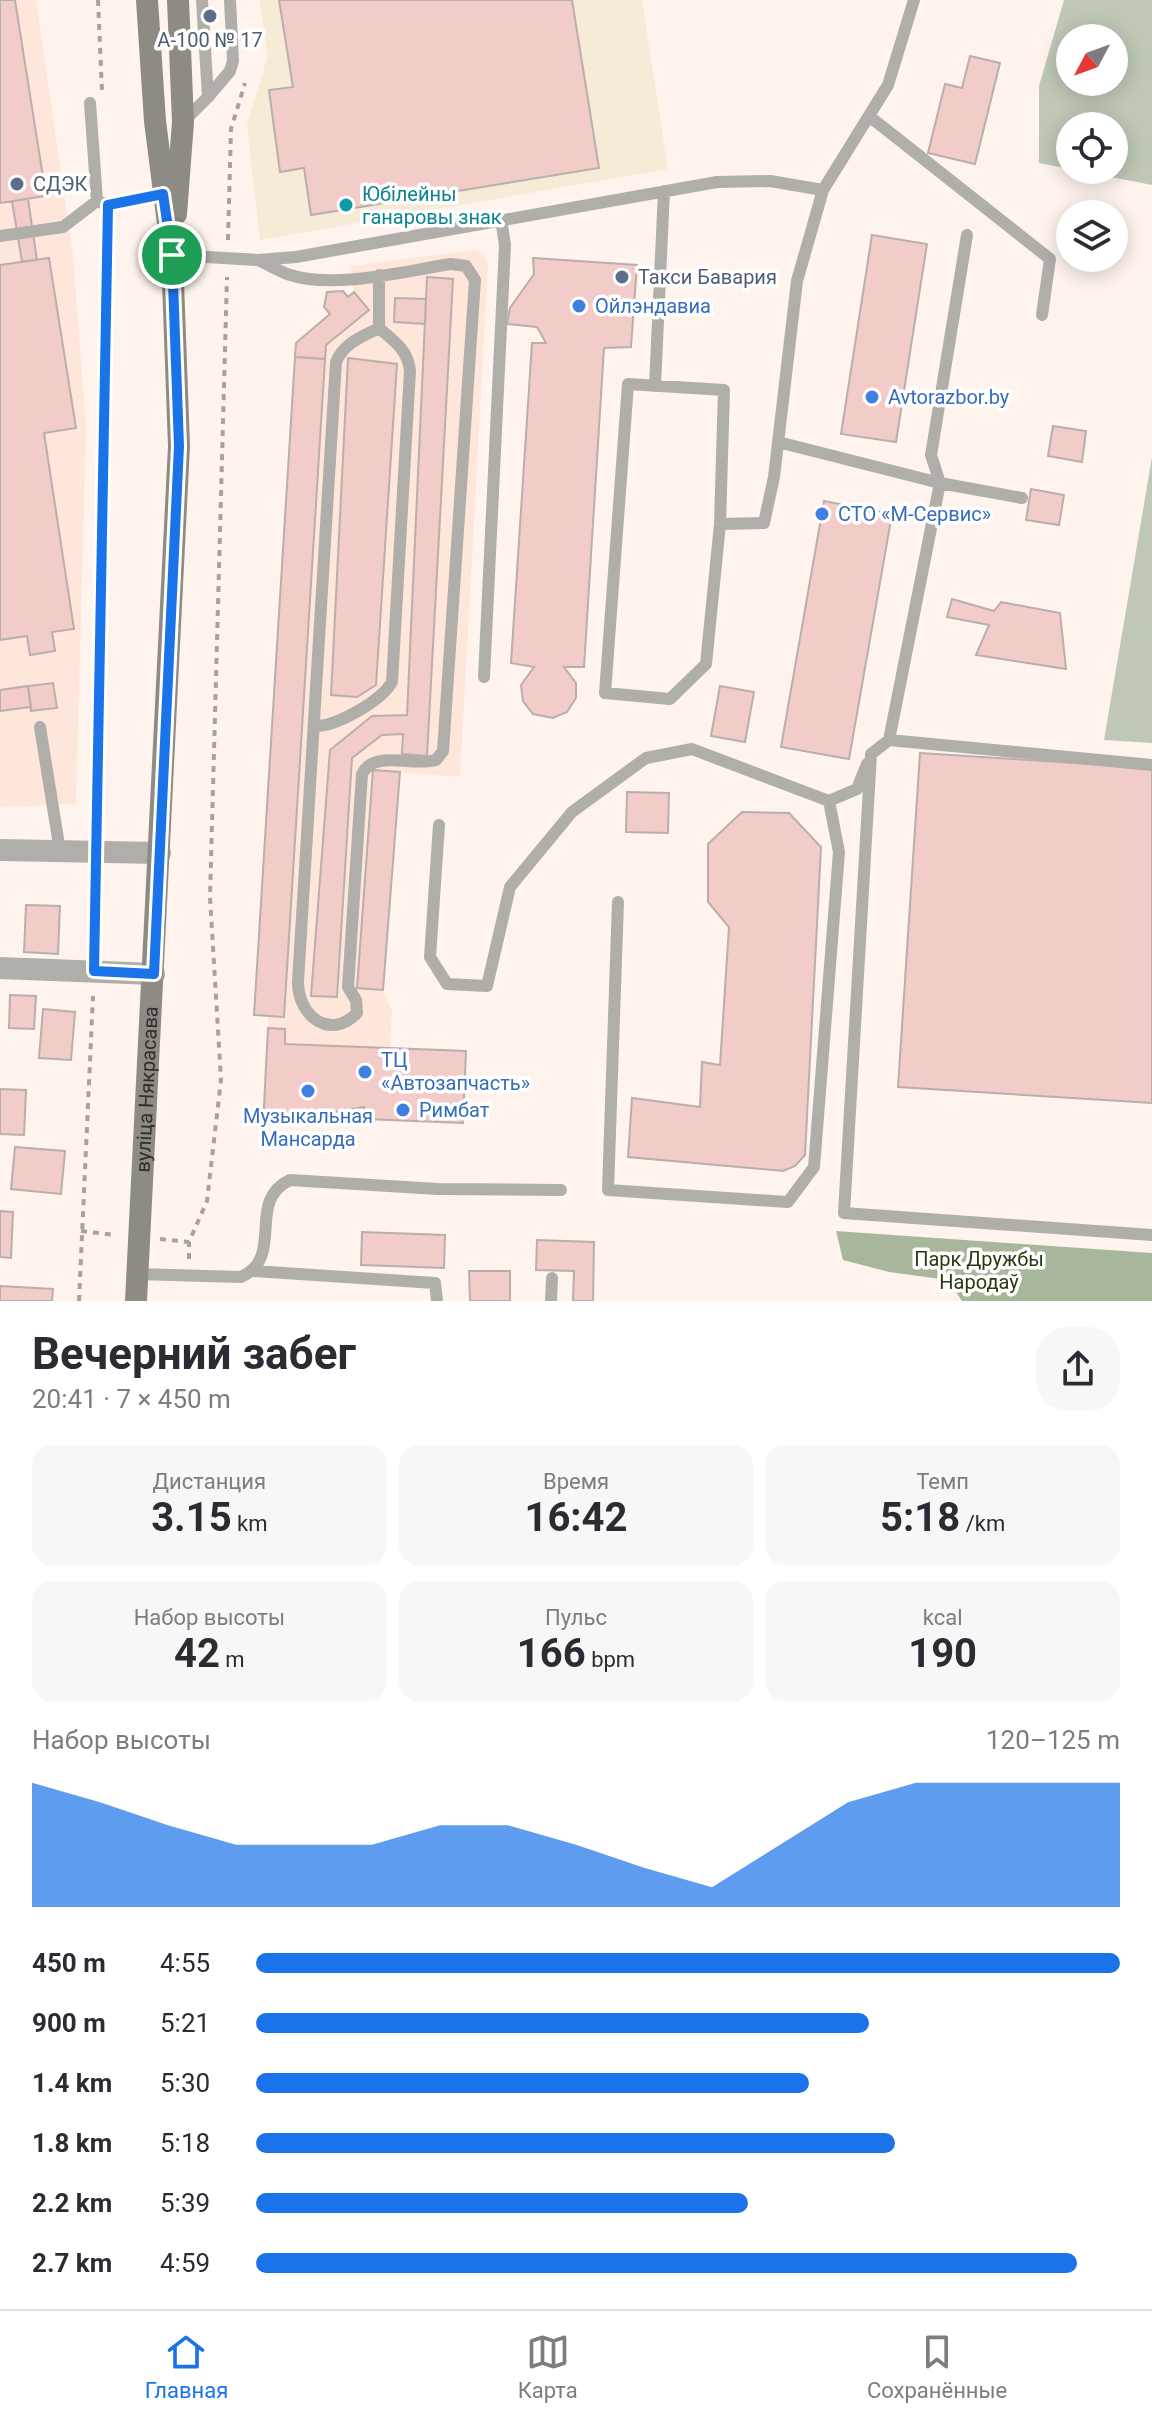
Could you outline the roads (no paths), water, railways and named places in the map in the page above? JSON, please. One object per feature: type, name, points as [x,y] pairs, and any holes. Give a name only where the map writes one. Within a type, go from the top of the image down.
[{"type":"main road","name":"вуліца Някрасава","points":[[136,1301],[179,446],[172,255],[155,121],[147,0]]},
{"type":"main road","name":"вуліца Някрасава","points":[[172,255],[183,122],[178,0]]},
{"type":"street","points":[[0,850],[160,853]]},
{"type":"street","points":[[0,968],[154,974]]},
{"type":"lane","points":[[202,0],[208,97]]},
{"type":"lane","points":[[183,122],[223,82],[233,61],[230,0]]},
{"type":"lane","points":[[720,524],[764,523],[774,477],[797,281],[823,190],[888,85],[914,0]]},
{"type":"lane","points":[[90,103],[102,203]]},
{"type":"lane","points":[[869,116],[1050,259],[1042,315]]},
{"type":"lane","points":[[172,255],[258,260],[296,257],[717,182],[770,181],[823,190]]},
{"type":"lane","points":[[655,386],[664,191]]},
{"type":"lane","points":[[0,236],[63,227],[102,203],[163,194]]},
{"type":"lane","points":[[484,677],[505,245],[501,219]]},
{"type":"lane","points":[[439,825],[430,957],[447,984],[487,986],[510,887],[572,812],[646,758],[692,749],[829,801],[857,789],[871,754],[889,740],[940,483],[931,455],[967,235]]},
{"type":"lane","points":[[258,260],[289,275],[318,279],[379,275],[451,264],[466,266],[475,280],[443,751],[436,760],[426,763],[376,760],[366,765],[362,774],[348,987],[356,1000],[357,1013],[349,1022],[334,1026],[320,1022],[306,1012],[298,998],[336,362],[340,352],[350,343],[379,328]]},
{"type":"lane","points":[[314,726],[341,719],[378,698],[392,682],[410,371],[409,359],[402,348],[379,328],[379,275]]},
{"type":"lane","points":[[628,384],[724,390],[720,524],[706,664],[670,699],[605,693],[628,384]]},
{"type":"lane","points":[[778,442],[940,483],[1022,498]]},
{"type":"lane","points":[[40,727],[60,851]]},
{"type":"lane","points":[[889,740],[1152,765]]},
{"type":"lane","points":[[871,754],[844,1213],[1152,1235]]},
{"type":"lane","points":[[618,902],[608,1190],[788,1202],[814,1167],[839,852],[829,801]]},
{"type":"lane","points":[[137,1274],[241,1277],[253,1271],[262,1259],[268,1199],[276,1186],[290,1180],[438,1189],[561,1190]]},
{"type":"lane","points":[[253,1271],[435,1283],[437,1301]]},
{"type":"lane","points":[[551,1301],[552,1278]]},
{"type":"place","name":"А-100 № 17","points":[[210,16]]},
{"type":"place","name":"СДЭК","points":[[17,184]]},
{"type":"place","name":"Юбілейны ганаровы знак","points":[[346,205]]},
{"type":"place","name":"Такси Бавария","points":[[622,277]]},
{"type":"place","name":"Ойлэндавиа","points":[[579,306]]},
{"type":"place","name":"Avtorazbor.by","points":[[872,397]]},
{"type":"place","name":"СТО «М-Сервис»","points":[[822,514]]},
{"type":"place","name":"ТЦ «Автозапчасть»","points":[[365,1072]]},
{"type":"place","name":"Музыкальная Мансарда","points":[[308,1091]]},
{"type":"place","name":"Римбат","points":[[403,1110]]},
{"type":"park label","name":"Парк Дружбы Народаў","points":[[979,1270]]}]
